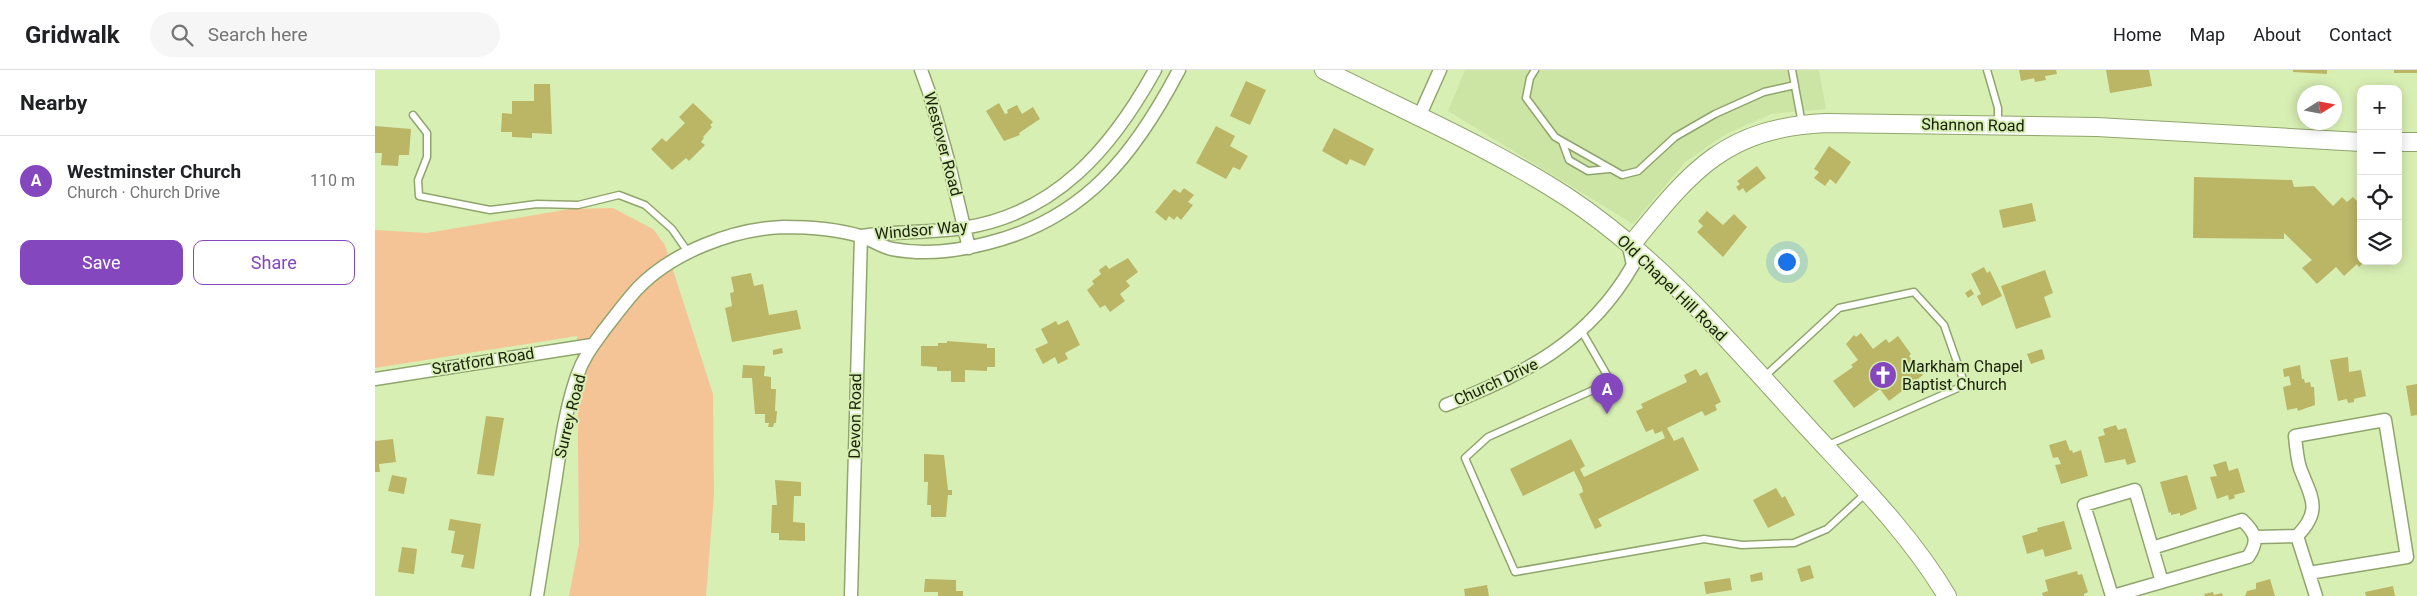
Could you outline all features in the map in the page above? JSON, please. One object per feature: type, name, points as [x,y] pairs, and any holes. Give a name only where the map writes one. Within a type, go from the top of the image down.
[{"type":"street","name":"Westover Road","points":[[921,70],[929,92],[969,248]]},
{"type":"street","name":"Windsor Way","points":[[861,236],[890,232],[922,232],[964,228],[1005,217],[1032,204],[1062,186],[1091,162],[1116,133],[1155,70]]},
{"type":"street","name":"Windsor Way","points":[[666,266],[689,253],[715,242],[762,229],[784,227],[816,229],[861,236],[889,249],[922,252],[969,248],[1012,238],[1043,224],[1075,205],[1105,180],[1133,147],[1160,106],[1179,70]]},
{"type":"street","name":"Old Chapel Hill Road","points":[[1324,70],[1514,165],[1567,198],[1631,245],[1702,312],[1825,446],[1916,550],[1947,596]]},
{"type":"street","points":[[1419,117],[1440,70]]},
{"type":"street","name":"Shannon Road","points":[[1631,245],[1675,191],[1712,157],[1743,139],[1767,130],[1802,124],[2097,127],[2357,142]]},
{"type":"street","points":[[2402,142],[2417,142]]},
{"type":"street","name":"Devon Road","points":[[851,596],[861,236]]},
{"type":"street","name":"Church Drive","points":[[1446,405],[1525,371],[1540,362],[1581,330],[1622,283],[1633,265],[1629,247],[1631,245]]},
{"type":"street","name":"Surrey Road","points":[[537,596],[564,426],[577,375],[592,345],[639,288],[666,266]]},
{"type":"street","name":"Stratford Road","points":[[375,378],[592,345]]},
{"type":"street","points":[[2297,536],[2312,516],[2314,506],[2299,465],[2295,436],[2385,420],[2407,557],[2309,573]]},
{"type":"street","points":[[2153,548],[2242,520],[2252,529],[2256,538],[2254,548],[2247,557],[2162,582],[2112,596],[2084,505],[2135,490],[2162,582]]},
{"type":"street","points":[[2256,538],[2297,536]]},
{"type":"street","points":[[2297,536],[2317,596]]},
{"type":"lane","points":[[1535,70],[1530,78],[1525,98],[1555,137],[1622,175],[1638,171],[1675,137],[1715,114],[1764,92],[1795,85]]},
{"type":"lane","points":[[1792,70],[1802,124]]},
{"type":"lane","points":[[1987,70],[1998,108],[1999,126]]},
{"type":"lane","points":[[413,115],[427,134],[427,157],[418,180],[419,196],[490,210],[537,204],[578,205],[619,196],[645,205],[672,229],[689,253]]},
{"type":"lane","points":[[1562,141],[1569,160],[1588,171],[1611,169]]},
{"type":"lane","points":[[1763,378],[1839,308],[1914,292],[1944,325],[1965,385],[1825,446]]},
{"type":"lane","points":[[1581,330],[1611,382],[1487,437],[1465,458],[1515,572],[1704,539],[1743,545],[1794,544],[1827,528],[1866,492]]},
{"type":"shaded area","points":[[1465,70],[1819,70],[1826,109],[1771,114],[1726,134],[1685,162],[1633,224],[1448,111]]},
{"type":"shaded area","points":[[613,208],[653,229],[665,245],[713,394],[714,495],[706,596],[569,596],[579,544],[577,336],[375,368],[375,230],[427,233],[570,209]]},
{"type":"building","points":[[2019,70],[2056,70],[2057,74],[2045,76],[2046,80],[2035,82],[2034,78],[2021,81]]},
{"type":"building","points":[[2106,70],[2149,70],[2152,86],[2110,93]]},
{"type":"building","points":[[2293,70],[2327,70],[2327,74],[2293,72]]},
{"type":"building","points":[[2394,70],[2417,70],[2417,73],[2394,73]]},
{"type":"building","points":[[1246,81],[1266,90],[1250,125],[1230,116]]},
{"type":"building","points":[[534,84],[550,84],[552,134],[532,133],[532,138],[512,137],[512,132],[501,132],[502,113],[512,114],[512,101],[534,101]]},
{"type":"building","points":[[693,103],[713,122],[710,125],[712,127],[701,142],[705,145],[689,161],[686,158],[672,170],[651,149],[662,138],[666,142],[685,123],[679,117]]},
{"type":"building","points":[[999,103],[1005,114],[1008,113],[1007,110],[1017,105],[1022,114],[1033,107],[1040,119],[1019,133],[1020,135],[1004,141],[986,111]]},
{"type":"building","points":[[375,126],[411,129],[409,155],[399,155],[398,166],[381,165],[382,153],[375,153]]},
{"type":"building","points":[[1216,126],[1235,136],[1230,146],[1248,156],[1240,170],[1233,167],[1226,179],[1196,163]]},
{"type":"building","points":[[1334,128],[1374,149],[1365,166],[1350,159],[1347,165],[1322,151]]},
{"type":"building","points":[[1829,146],[1851,162],[1836,184],[1830,179],[1825,186],[1814,178],[1819,172],[1814,169]]},
{"type":"building","points":[[1757,166],[1766,178],[1746,193],[1743,188],[1739,191],[1736,187],[1740,184],[1737,181]]},
{"type":"building","points":[[2194,177],[2292,180],[2294,187],[2314,186],[2333,206],[2342,197],[2347,202],[2353,197],[2357,201],[2357,264],[2344,276],[2336,267],[2317,284],[2302,268],[2312,260],[2284,233],[2284,239],[2193,238]]},
{"type":"building","points":[[1184,188],[1194,195],[1188,202],[1193,205],[1181,220],[1177,216],[1174,220],[1169,216],[1166,221],[1155,212],[1174,189],[1180,193]]},
{"type":"building","points":[[2032,203],[2036,221],[2003,228],[1999,210]]},
{"type":"building","points":[[1707,211],[1723,225],[1734,214],[1747,227],[1723,257],[1697,232],[1703,226],[1698,221]]},
{"type":"building","points":[[1128,258],[1138,272],[1126,281],[1130,286],[1120,294],[1125,301],[1110,312],[1105,305],[1100,308],[1087,290],[1094,284],[1092,281],[1101,274],[1099,270],[1106,265],[1109,269]]},
{"type":"building","points":[[1984,267],[1987,273],[1990,271],[2002,296],[1982,306],[1977,296],[1981,294],[1971,274]]},
{"type":"building","points":[[2045,270],[2053,293],[2044,297],[2051,317],[2016,329],[2001,286]]},
{"type":"building","points":[[751,273],[754,286],[763,284],[769,315],[797,310],[801,329],[732,342],[725,308],[732,306],[730,293],[734,292],[731,277]]},
{"type":"building","points":[[1971,289],[1974,294],[1968,298],[1965,293]]},
{"type":"building","points":[[1068,320],[1080,345],[1065,353],[1068,359],[1058,364],[1055,357],[1043,364],[1035,349],[1048,343],[1041,329],[1056,321],[1058,325]]},
{"type":"building","points":[[1861,333],[1873,349],[1886,339],[1889,343],[1898,336],[1911,354],[1909,356],[1923,375],[1889,401],[1880,389],[1854,408],[1833,381],[1853,367],[1851,365],[1858,360],[1846,344],[1854,335],[1856,337]]},
{"type":"building","points":[[947,341],[987,344],[987,348],[995,348],[995,367],[987,367],[987,371],[965,370],[965,382],[951,382],[951,371],[937,371],[937,367],[921,366],[921,346],[938,346],[938,343],[947,343]]},
{"type":"building","points":[[782,348],[783,353],[773,355],[773,350]]},
{"type":"building","points":[[2042,349],[2045,359],[2031,364],[2027,354]]},
{"type":"building","points":[[2348,357],[2349,372],[2361,370],[2366,396],[2354,399],[2354,402],[2348,403],[2347,399],[2338,401],[2330,360]]},
{"type":"building","points":[[743,365],[765,366],[764,376],[771,377],[771,389],[776,389],[775,411],[777,411],[776,423],[774,423],[773,427],[768,427],[769,423],[765,423],[765,414],[755,414],[752,378],[742,378]]},
{"type":"building","points":[[2300,365],[2302,379],[2304,379],[2305,383],[2310,382],[2311,387],[2314,387],[2315,405],[2298,411],[2297,408],[2287,410],[2283,387],[2291,385],[2289,376],[2284,377],[2283,369]]},
{"type":"building","points":[[1696,369],[1700,376],[1707,372],[1721,402],[1715,405],[1717,410],[1705,416],[1702,411],[1667,428],[1674,441],[1683,437],[1699,470],[1598,519],[1602,526],[1595,529],[1579,494],[1583,492],[1582,487],[1574,471],[1523,496],[1510,469],[1571,439],[1585,466],[1580,469],[1584,477],[1665,438],[1662,431],[1655,434],[1653,429],[1646,432],[1636,411],[1643,408],[1641,404],[1687,382],[1684,375]]},
{"type":"building","points":[[2417,384],[2417,415],[2411,416],[2406,386]]},
{"type":"building","points":[[486,416],[504,418],[494,476],[477,474]]},
{"type":"building","points":[[2116,425],[2118,430],[2126,428],[2136,462],[2127,465],[2125,459],[2105,463],[2098,437],[2105,435],[2103,429]]},
{"type":"building","points":[[393,439],[396,462],[379,464],[380,472],[375,472],[375,441]]},
{"type":"building","points":[[2066,440],[2070,451],[2072,450],[2073,453],[2081,450],[2088,476],[2061,484],[2055,465],[2061,464],[2058,457],[2053,458],[2049,445]]},
{"type":"building","points":[[924,454],[944,455],[948,490],[952,490],[952,495],[948,495],[946,517],[931,517],[931,505],[927,505],[928,482],[924,482]]},
{"type":"building","points":[[2226,461],[2229,471],[2238,468],[2245,492],[2234,495],[2235,498],[2229,500],[2228,495],[2217,499],[2210,477],[2217,476],[2213,465]]},
{"type":"building","points":[[392,475],[407,478],[404,494],[388,491]]},
{"type":"building","points":[[2187,475],[2197,509],[2180,516],[2180,513],[2171,515],[2160,482]]},
{"type":"building","points":[[775,480],[801,482],[801,496],[794,496],[793,522],[805,523],[805,541],[779,540],[779,533],[771,533],[772,505],[777,505]]},
{"type":"building","points":[[1776,488],[1782,498],[1785,496],[1795,515],[1768,528],[1753,500]]},
{"type":"building","points":[[450,519],[481,524],[474,569],[461,567],[464,555],[451,553],[455,531],[448,530]]},
{"type":"building","points":[[2064,521],[2072,549],[2045,557],[2043,549],[2027,554],[2022,536],[2038,531],[2037,528]]},
{"type":"building","points":[[402,547],[417,549],[414,574],[398,572]]},
{"type":"building","points":[[1810,565],[1814,578],[1801,582],[1797,569]]},
{"type":"building","points":[[2077,571],[2078,575],[2082,574],[2088,592],[2084,596],[2043,596],[2042,593],[2048,591],[2045,580]]},
{"type":"building","points":[[1762,572],[1763,580],[1751,582],[1750,575]]},
{"type":"building","points":[[1730,578],[1732,590],[1706,594],[1704,582]]},
{"type":"building","points":[[925,579],[956,580],[956,591],[963,591],[963,596],[938,596],[938,592],[924,592]]},
{"type":"building","points":[[2270,579],[2275,596],[2245,596],[2247,591],[2256,589],[2256,583]]},
{"type":"building","points":[[1487,585],[1489,596],[1465,596],[1464,589]]},
{"type":"building","points":[[2393,586],[2395,596],[2366,596],[2365,592]]},
{"type":"building","points":[[2213,592],[2214,595],[2222,593],[2223,596],[2205,596],[2204,594]]},
{"type":"place","name":"Markham Chapel Baptist Church","points":[[1883,375]]},
{"type":"place","name":"Westminster Church","points":[[1607,414]]}]
